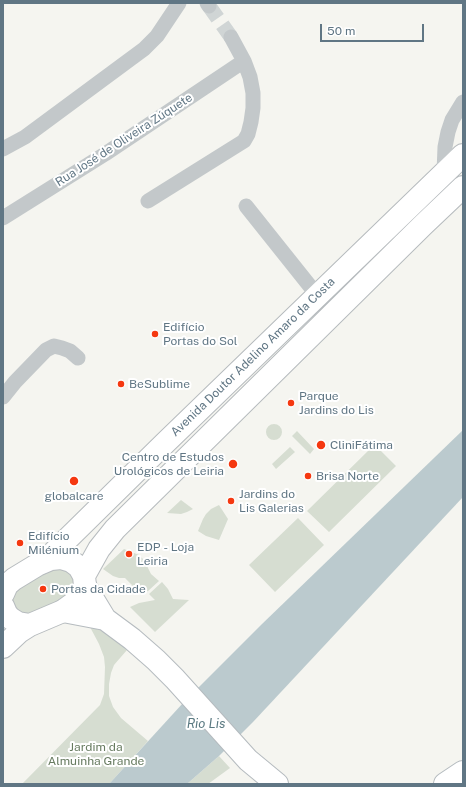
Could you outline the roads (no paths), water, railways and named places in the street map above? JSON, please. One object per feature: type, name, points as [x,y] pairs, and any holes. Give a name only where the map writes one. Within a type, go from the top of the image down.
[{"type":"main road","name":"Avenida Doutor Adelino Amaro da Costa","points":[[45,561],[317,295],[463,155]]},
{"type":"main road","name":"Avenida Doutor Adelino Amaro da Costa","points":[[3,647],[19,632],[30,625],[63,611],[79,598],[84,581],[99,549],[115,528],[463,187]]},
{"type":"main road","points":[[7,583],[45,561],[56,558],[71,561],[78,567],[105,619],[144,649],[180,684],[248,760],[277,784]]},
{"type":"main road","points":[[3,606],[6,613],[13,620],[18,623],[30,625]]},
{"type":"main road","points":[[63,611],[105,619]]},
{"type":"main road","points":[[445,784],[463,772]]},
{"type":"street","points":[[3,149],[25,137],[144,49],[157,36],[180,3]]},
{"type":"street","points":[[148,201],[244,141],[248,134],[253,108],[253,93],[250,77],[244,60],[231,37]]},
{"type":"street","name":"Rua José de Oliveira Zúquete","points":[[3,218],[105,154],[244,60]]},
{"type":"street","points":[[444,173],[445,147],[448,132],[452,120],[463,102]]},
{"type":"street","points":[[246,206],[317,295]]},
{"type":"street","points":[[3,397],[15,382],[46,350],[54,346],[70,351],[78,358]]},
{"type":"water","name":"Rio Lis","points":[[463,430],[463,497],[253,722],[219,756],[187,784],[109,784],[183,703],[262,624]]},
{"type":"tunnel","points":[[209,6],[231,37]]},
{"type":"place","name":"Edifício Portas do Sol","points":[[155,334]]},
{"type":"place","name":"BeSublime","points":[[121,384]]},
{"type":"place","name":"Parque Jardins do Lis","points":[[291,403]]},
{"type":"place","name":"CliniFátima","points":[[321,445]]},
{"type":"place","name":"Centro de Estudos Urológicos de Leiria","points":[[233,464]]},
{"type":"place","name":"Brisa Norte","points":[[308,476]]},
{"type":"place","name":"globalcare","points":[[74,481]]},
{"type":"place","name":"Jardins do Lis Galerias","points":[[231,501]]},
{"type":"place","name":"Edifício Milénium","points":[[20,543]]},
{"type":"place","name":"EDP - Loja Leiria","points":[[129,554]]},
{"type":"place","name":"Portas da Cidade","points":[[43,589]]},
{"type":"park label","name":"Jardim da Almuinha Grande","points":[[96,754]]}]
